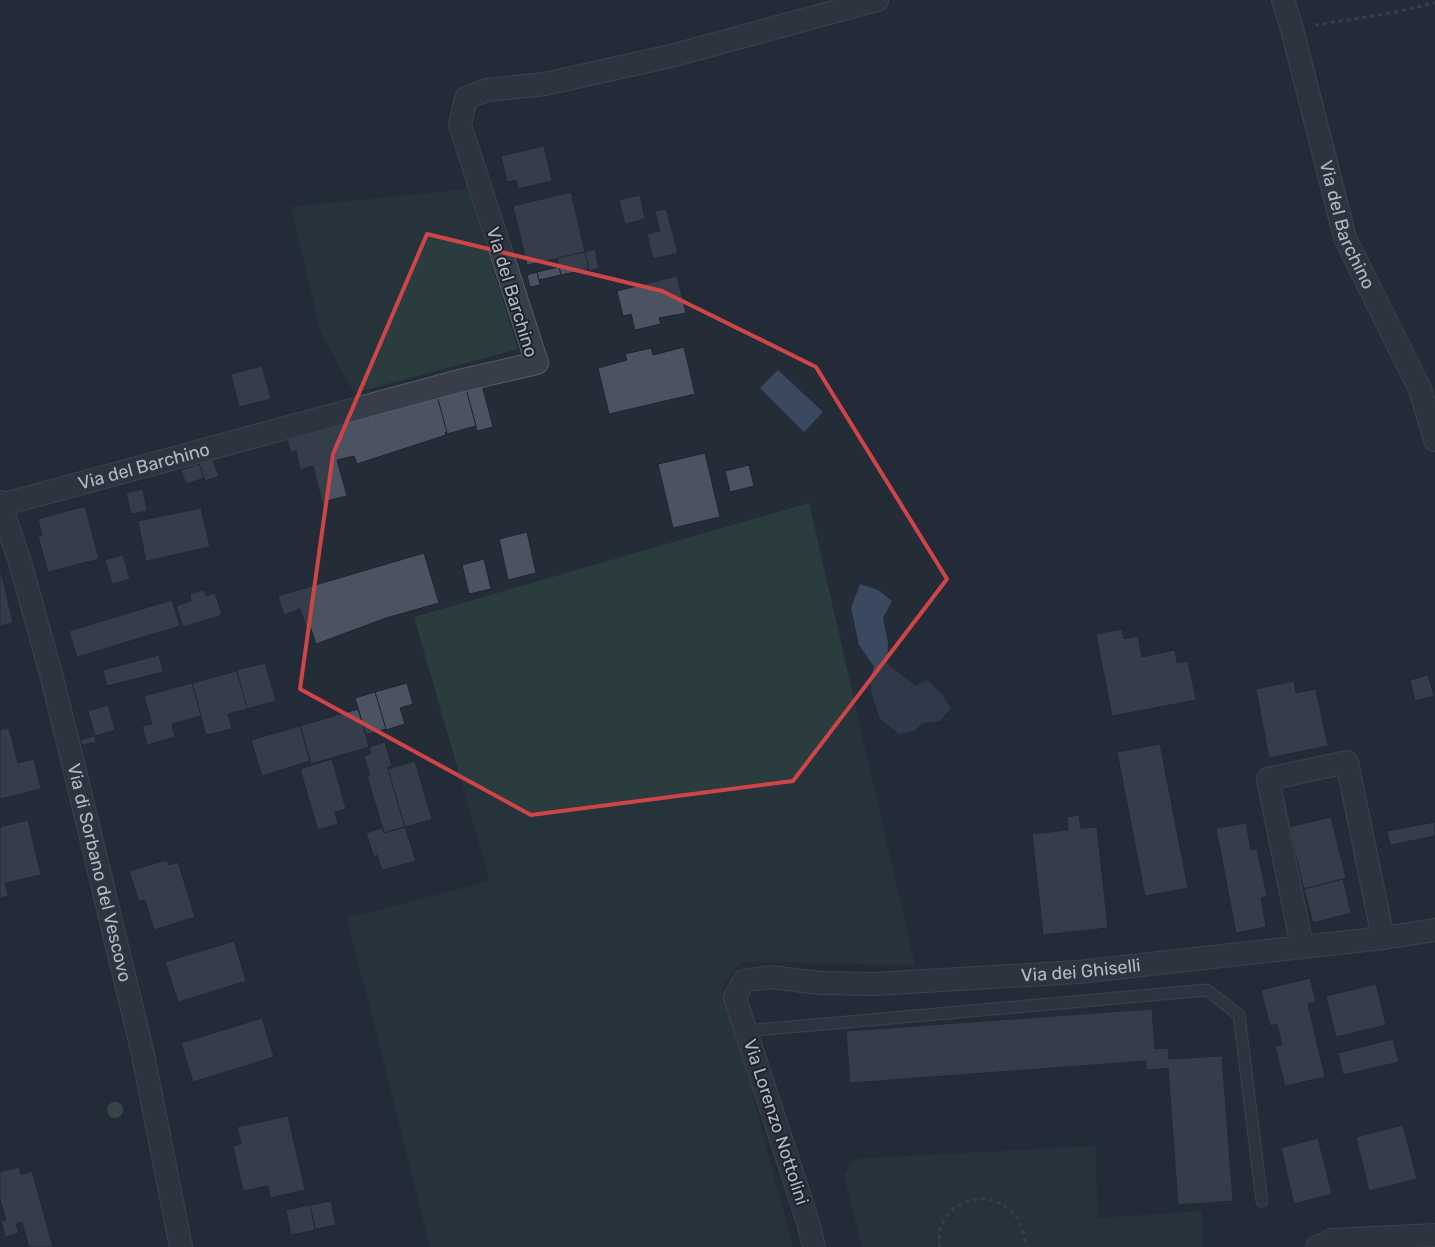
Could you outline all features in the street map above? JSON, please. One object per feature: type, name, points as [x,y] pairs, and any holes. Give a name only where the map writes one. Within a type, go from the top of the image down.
[{"type":"street","name":"Via del Barchino","points":[[0,503],[459,381],[537,363],[460,125],[466,98],[487,90],[545,84],[671,56],[877,0]]},
{"type":"street","name":"Via del Barchino","points":[[1283,0],[1345,238],[1420,389],[1435,440]]},
{"type":"street","name":"Via di Sorbano del Vescovo","points":[[0,503],[22,570],[51,674],[76,776],[138,1031],[181,1247]]},
{"type":"street","points":[[1302,947],[1268,779],[1347,762],[1383,938]]},
{"type":"street","name":"Via dei Ghiselli","points":[[735,998],[743,981],[770,977],[820,983],[885,984],[1079,972],[1383,938],[1435,930]]},
{"type":"street","name":"Via Lorenzo Nottolini","points":[[735,998],[808,1222],[814,1247]]},
{"type":"street","points":[[1317,1247],[1332,1240],[1435,1234]]},
{"type":"lane","points":[[746,1031],[1207,990],[1239,1015],[1262,1201]]},
{"type":"path","points":[[1292,29],[1386,14],[1435,2]]},
{"type":"path","points":[[940,1247],[938,1241],[941,1226],[951,1209],[966,1202],[984,1199],[1000,1203],[1016,1215],[1027,1247]]},
{"type":"highlighted area","points":[[427,234],[662,291],[816,367],[947,579],[793,781],[531,815],[300,689],[333,454]]},
{"type":"shaded area","points":[[468,189],[518,349],[354,393],[320,331],[291,207]]},
{"type":"shaded area","points":[[809,503],[915,965],[742,962],[723,983],[793,1247],[430,1247],[347,918],[490,881],[414,617]]},
{"type":"shaded area","points":[[1095,1146],[1098,1218],[1202,1211],[1203,1247],[862,1247],[844,1175],[854,1159]]},
{"type":"water","points":[[778,370],[823,412],[804,432],[760,388]]},
{"type":"water","points":[[860,584],[878,590],[892,601],[883,618],[888,643],[887,664],[916,686],[927,680],[941,693],[951,709],[939,721],[923,723],[914,731],[899,734],[880,719],[871,691],[871,677],[874,666],[859,645],[851,608]]},
{"type":"building","points":[[544,146],[552,181],[518,189],[516,180],[507,182],[501,156]]},
{"type":"building","points":[[571,192],[585,252],[527,265],[513,206]]},
{"type":"building","points":[[640,195],[645,219],[625,224],[619,200]]},
{"type":"building","points":[[666,209],[678,253],[653,259],[647,234],[660,231],[655,211]]},
{"type":"building","points":[[595,249],[599,268],[589,271],[585,252]]},
{"type":"building","points":[[585,252],[589,269],[561,275],[557,258]]},
{"type":"building","points":[[559,267],[561,275],[539,280],[537,272]]},
{"type":"building","points":[[537,272],[540,285],[530,287],[527,275]]},
{"type":"building","points":[[677,276],[686,313],[659,318],[661,324],[635,330],[631,314],[623,316],[617,291]]},
{"type":"building","points":[[684,347],[695,394],[609,414],[598,368],[627,360],[625,354],[651,348],[653,355]]},
{"type":"building","points":[[262,366],[271,399],[239,407],[231,374]]},
{"type":"building","points":[[482,385],[493,427],[477,431],[466,389]]},
{"type":"building","points":[[466,389],[476,426],[447,434],[437,396]]},
{"type":"building","points":[[437,396],[447,432],[445,432],[446,435],[357,464],[354,456],[337,460],[347,496],[322,502],[313,466],[300,470],[296,451],[291,453],[286,435]]},
{"type":"building","points":[[705,453],[720,517],[673,528],[658,464]]},
{"type":"building","points":[[212,458],[219,476],[205,481],[199,464]]},
{"type":"building","points":[[199,464],[204,478],[186,484],[181,470]]},
{"type":"building","points":[[749,465],[754,486],[730,492],[725,471]]},
{"type":"building","points":[[143,489],[147,511],[131,514],[126,493]]},
{"type":"building","points":[[85,506],[99,559],[48,572],[38,536],[42,535],[38,519]]},
{"type":"building","points":[[201,508],[210,547],[146,561],[138,521]]},
{"type":"building","points":[[527,532],[536,573],[508,580],[499,539]]},
{"type":"building","points":[[424,553],[439,603],[386,618],[316,644],[310,626],[306,627],[300,609],[284,615],[278,596]]},
{"type":"building","points":[[123,555],[130,579],[112,584],[105,560]]},
{"type":"building","points":[[484,559],[491,589],[469,594],[462,565]]},
{"type":"building","points":[[0,567],[13,623],[0,626]]},
{"type":"building","points":[[204,590],[206,596],[215,593],[222,615],[183,627],[176,606],[191,601],[190,594]]},
{"type":"building","points":[[172,600],[180,626],[77,657],[69,631]]},
{"type":"building","points":[[1122,629],[1124,639],[1138,636],[1142,657],[1175,650],[1177,663],[1188,661],[1196,700],[1112,716],[1096,634]]},
{"type":"building","points":[[159,655],[163,672],[107,686],[103,670]]},
{"type":"building","points":[[265,663],[276,701],[247,709],[236,670]]},
{"type":"building","points":[[237,671],[247,709],[228,714],[232,729],[206,735],[192,683]]},
{"type":"building","points":[[1428,675],[1434,696],[1415,701],[1410,680]]},
{"type":"building","points":[[1294,681],[1296,693],[1316,689],[1328,746],[1269,758],[1256,689]]},
{"type":"building","points":[[192,683],[201,716],[172,724],[175,737],[147,745],[142,726],[152,724],[144,696]]},
{"type":"building","points":[[407,683],[413,704],[400,708],[405,724],[386,730],[375,692]]},
{"type":"building","points":[[375,692],[386,729],[366,735],[355,698]]},
{"type":"building","points":[[108,705],[115,730],[95,736],[88,711]]},
{"type":"building","points":[[358,709],[369,747],[311,764],[300,726]]},
{"type":"building","points":[[300,726],[310,761],[262,776],[251,740]]},
{"type":"building","points":[[9,728],[18,763],[34,759],[41,789],[0,799],[0,730]]},
{"type":"building","points":[[95,736],[96,742],[82,745],[80,740]]},
{"type":"building","points":[[385,742],[392,766],[388,767],[405,827],[384,833],[367,776],[370,775],[364,756],[371,754],[369,747]]},
{"type":"building","points":[[1160,744],[1188,888],[1145,896],[1117,752]]},
{"type":"building","points":[[332,759],[346,809],[335,812],[338,824],[318,830],[300,769]]},
{"type":"building","points":[[415,761],[432,819],[405,827],[388,769]]},
{"type":"building","points":[[1079,815],[1081,828],[1097,827],[1108,928],[1043,935],[1032,834],[1068,830],[1067,817]]},
{"type":"building","points":[[1331,817],[1346,878],[1304,889],[1289,827]]},
{"type":"building","points":[[28,820],[41,875],[5,883],[8,896],[0,898],[0,827]]},
{"type":"building","points":[[1435,822],[1435,836],[1390,845],[1387,831]]},
{"type":"building","points":[[1246,823],[1251,850],[1257,849],[1267,896],[1261,898],[1266,927],[1236,933],[1216,828]]},
{"type":"building","points":[[405,827],[416,861],[382,870],[377,855],[374,857],[366,833],[382,828],[384,833]]},
{"type":"building","points":[[167,860],[169,865],[178,862],[195,917],[154,930],[145,900],[139,902],[129,871]]},
{"type":"building","points":[[1343,879],[1351,913],[1313,923],[1304,889]]},
{"type":"building","points":[[234,941],[246,981],[178,1002],[165,962]]},
{"type":"building","points":[[1310,978],[1316,1002],[1308,1004],[1325,1077],[1285,1086],[1275,1046],[1282,1045],[1277,1024],[1270,1026],[1261,990]]},
{"type":"building","points":[[1376,984],[1386,1025],[1336,1037],[1326,996]]},
{"type":"building","points":[[1152,1009],[1155,1049],[1168,1048],[1169,1059],[1222,1056],[1233,1201],[1178,1205],[1168,1068],[1146,1070],[1146,1061],[850,1083],[846,1031]]},
{"type":"building","points":[[262,1018],[274,1057],[193,1082],[181,1043]]},
{"type":"building","points":[[1393,1039],[1399,1062],[1343,1075],[1338,1053]]},
{"type":"building","points":[[288,1116],[305,1190],[270,1198],[268,1186],[243,1191],[233,1146],[241,1144],[237,1127]]},
{"type":"building","points":[[1403,1125],[1417,1179],[1369,1191],[1356,1137]]},
{"type":"building","points":[[1318,1138],[1332,1194],[1294,1204],[1281,1148]]},
{"type":"building","points":[[19,1167],[21,1175],[32,1171],[53,1247],[29,1247],[22,1222],[16,1224],[19,1233],[5,1237],[1,1221],[6,1220],[0,1199],[0,1172]]},
{"type":"building","points":[[331,1201],[336,1225],[315,1229],[310,1205]]},
{"type":"building","points":[[310,1205],[315,1230],[291,1235],[286,1210]]}]
